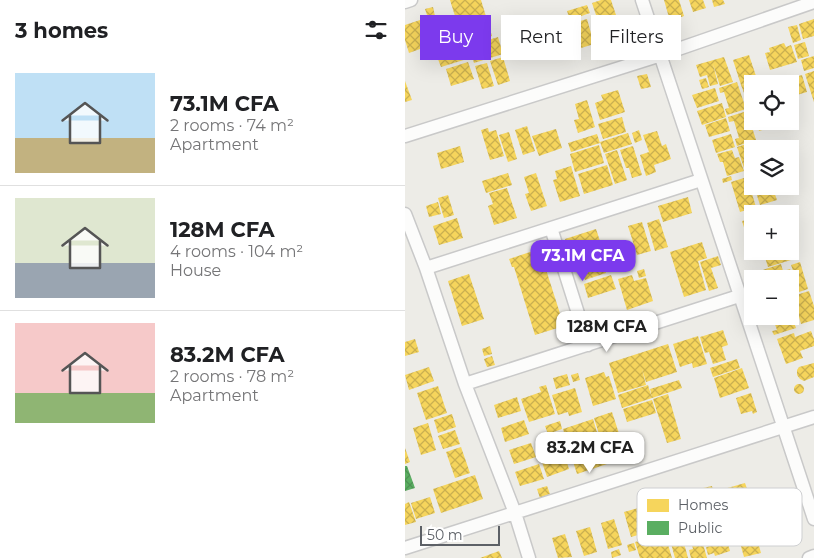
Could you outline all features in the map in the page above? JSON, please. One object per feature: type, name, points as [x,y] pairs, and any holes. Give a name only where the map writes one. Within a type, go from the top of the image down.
[{"type":"street","points":[[405,2],[411,0]]},
{"type":"street","points":[[642,0],[647,15]]},
{"type":"street","points":[[681,48],[814,2]]},
{"type":"street","points":[[405,136],[645,60]]},
{"type":"street","points":[[663,60],[814,519]]},
{"type":"street","points":[[426,268],[701,180]]},
{"type":"street","points":[[405,214],[426,268],[465,384],[515,512],[529,558]]},
{"type":"street","points":[[551,228],[588,345]]},
{"type":"street","points":[[465,384],[739,296]]},
{"type":"street","points":[[405,548],[814,417]]},
{"type":"street","points":[[809,558],[814,556]]},
{"type":"building: Homes","points":[[450,0],[481,0],[486,15],[455,15]]},
{"type":"building: Homes","points":[[601,0],[611,0],[616,15],[596,15],[592,3]]},
{"type":"building: Homes","points":[[664,0],[679,0],[684,16],[668,15]]},
{"type":"building: Homes","points":[[689,0],[703,0],[706,8],[693,12]]},
{"type":"building: Homes","points":[[712,0],[723,0],[725,4],[714,7]]},
{"type":"building: Homes","points":[[587,5],[590,13],[581,16],[568,15],[567,11]]},
{"type":"building: Homes","points":[[433,7],[435,15],[427,15],[425,9]]},
{"type":"building: Homes","points":[[587,19],[591,33],[591,45],[581,48],[581,21]]},
{"type":"building: Homes","points":[[814,19],[814,36],[803,39],[799,24]]},
{"type":"building: Homes","points":[[420,20],[420,49],[409,53],[405,40],[405,25]]},
{"type":"building: Homes","points":[[797,25],[801,40],[793,43],[788,27]]},
{"type":"building: Homes","points":[[498,37],[501,55],[491,58],[491,39]]},
{"type":"building: Homes","points":[[805,42],[809,56],[798,59],[794,45]]},
{"type":"building: Homes","points":[[784,43],[786,47],[791,45],[797,62],[770,70],[765,53],[770,52],[769,48]]},
{"type":"building: Homes","points":[[749,55],[756,75],[744,75],[744,84],[741,85],[733,60]]},
{"type":"building: Homes","points":[[814,56],[814,68],[804,71],[801,60]]},
{"type":"building: Homes","points":[[724,57],[733,82],[720,86],[713,64],[718,84],[710,86],[707,75],[700,77],[696,65]]},
{"type":"building: Homes","points":[[501,58],[501,60],[504,60],[510,81],[498,85],[490,61]]},
{"type":"building: Homes","points":[[438,60],[464,60],[441,67]]},
{"type":"building: Homes","points":[[473,60],[484,60],[474,63]]},
{"type":"building: Homes","points":[[468,62],[474,79],[451,86],[446,69]]},
{"type":"building: Homes","points":[[487,63],[494,86],[482,89],[475,66]]},
{"type":"building: Homes","points":[[814,71],[814,102],[805,74]]},
{"type":"building: Homes","points":[[647,74],[651,87],[641,89],[637,76]]},
{"type":"building: Homes","points":[[802,75],[807,92],[799,94],[799,76]]},
{"type":"building: Homes","points":[[706,78],[709,87],[702,89],[699,80]]},
{"type":"building: Homes","points":[[405,81],[412,100],[405,102]]},
{"type":"building: Homes","points":[[737,82],[744,103],[744,110],[727,115],[725,109],[729,108],[724,92],[720,93],[719,88]]},
{"type":"building: Homes","points":[[715,88],[719,101],[697,108],[692,95]]},
{"type":"building: Homes","points":[[618,90],[625,112],[600,120],[595,103],[603,100],[601,95]]},
{"type":"building: Homes","points":[[587,100],[595,127],[578,133],[574,120],[579,119],[575,104]]},
{"type":"building: Homes","points":[[722,103],[726,117],[702,125],[697,111]]},
{"type":"building: Homes","points":[[744,112],[744,130],[753,130],[756,140],[744,140],[744,144],[737,146],[735,139],[739,138],[734,121],[729,122],[728,117]]},
{"type":"building: Homes","points":[[622,117],[626,132],[603,139],[598,124]]},
{"type":"building: Homes","points":[[726,118],[730,131],[709,137],[705,125]]},
{"type":"building: Homes","points":[[527,126],[535,151],[523,155],[515,130]]},
{"type":"building: Homes","points":[[488,128],[489,132],[496,130],[504,156],[490,160],[481,130]]},
{"type":"building: Homes","points":[[556,129],[562,148],[539,156],[532,136]]},
{"type":"building: Homes","points":[[639,130],[642,140],[635,143],[632,133]]},
{"type":"building: Homes","points":[[657,131],[662,146],[666,144],[671,159],[654,165],[656,172],[646,176],[640,155],[649,152],[643,135]]},
{"type":"building: Homes","points":[[509,132],[517,159],[508,162],[499,135]]},
{"type":"building: Homes","points":[[628,133],[632,144],[604,153],[600,142]]},
{"type":"building: Homes","points":[[597,134],[600,143],[571,152],[568,143]]},
{"type":"building: Homes","points":[[731,134],[735,147],[716,153],[712,140]]},
{"type":"building: Homes","points":[[599,145],[604,163],[575,172],[570,154]]},
{"type":"building: Homes","points":[[744,145],[744,168],[737,147]]},
{"type":"building: Homes","points":[[460,146],[464,162],[441,169],[437,153]]},
{"type":"building: Homes","points":[[633,146],[642,175],[632,178],[629,168],[626,168],[620,150]]},
{"type":"building: Homes","points":[[617,150],[627,180],[615,184],[605,154]]},
{"type":"building: Homes","points":[[732,150],[735,158],[739,157],[744,171],[727,176],[723,162],[720,162],[717,154]]},
{"type":"building: Homes","points":[[607,165],[613,185],[584,194],[578,174]]},
{"type":"building: Homes","points":[[571,166],[580,196],[560,202],[553,180],[557,179],[555,171]]},
{"type":"building: Homes","points":[[508,173],[512,185],[486,193],[482,181]]},
{"type":"building: Homes","points":[[536,173],[547,206],[531,211],[525,194],[529,193],[524,177]]},
{"type":"building: Homes","points":[[731,176],[732,180],[723,183],[722,179]]},
{"type":"building: Homes","points":[[744,178],[744,195],[752,195],[755,205],[744,205],[744,211],[740,212],[731,182]]},
{"type":"building: Homes","points":[[507,188],[517,218],[494,225],[488,206],[493,204],[489,193]]},
{"type":"building: Homes","points":[[448,195],[454,215],[444,218],[438,198]]},
{"type":"building: Homes","points":[[757,195],[775,195],[777,200],[760,205]]},
{"type":"building: Homes","points":[[688,197],[692,213],[663,222],[658,206]]},
{"type":"building: Homes","points":[[438,202],[441,214],[429,217],[426,206]]},
{"type":"building: Homes","points":[[457,218],[463,238],[439,245],[433,226]]},
{"type":"building: Homes","points":[[659,219],[668,247],[655,251],[647,223]]},
{"type":"building: Homes","points":[[642,222],[651,251],[637,255],[628,226]]},
{"type":"building: Homes","points":[[596,229],[601,244],[570,254],[565,239]]},
{"type":"building: Homes","points":[[702,242],[707,258],[698,261],[706,290],[684,297],[670,252]]},
{"type":"building: Homes","points":[[545,247],[548,256],[542,257],[564,326],[535,335],[514,267],[512,267],[509,259]]},
{"type":"building: Homes","points":[[598,248],[606,273],[585,280],[578,263],[580,262],[578,254]]},
{"type":"building: Homes","points":[[718,256],[721,265],[711,268],[718,288],[709,291],[700,262]]},
{"type":"building: Homes","points":[[766,260],[791,260],[768,267]]},
{"type":"building: Homes","points":[[800,262],[808,289],[799,292],[799,270],[793,270],[791,265]]},
{"type":"building: Homes","points":[[781,264],[783,270],[763,270]]},
{"type":"building: Homes","points":[[644,269],[646,276],[639,278],[637,271]]},
{"type":"building: Homes","points":[[469,274],[484,319],[462,326],[448,281]]},
{"type":"building: Homes","points":[[611,275],[616,289],[588,298],[584,284]]},
{"type":"building: Homes","points":[[632,275],[634,281],[646,278],[653,301],[627,310],[618,279]]},
{"type":"building: Homes","points":[[809,291],[814,306],[814,320],[801,324],[799,317],[799,294]]},
{"type":"building: Homes","points":[[775,325],[795,325],[796,328],[774,335],[772,331],[777,330]]},
{"type":"building: Homes","points":[[723,330],[728,345],[722,347],[726,360],[713,364],[709,352],[705,353],[700,337]]},
{"type":"building: Homes","points":[[811,331],[814,346],[800,351],[803,358],[786,364],[777,339],[794,333],[795,337]]},
{"type":"building: Homes","points":[[698,336],[707,364],[693,368],[692,363],[680,367],[673,344]]},
{"type":"building: Homes","points":[[415,339],[419,352],[405,356],[405,342]]},
{"type":"building: Homes","points":[[668,344],[677,372],[646,382],[642,369],[646,385],[618,393],[609,363]]},
{"type":"building: Homes","points":[[490,346],[492,354],[484,356],[482,349]]},
{"type":"building: Homes","points":[[492,356],[495,365],[487,367],[484,359]]},
{"type":"building: Homes","points":[[737,359],[740,368],[713,377],[710,368]]},
{"type":"building: Homes","points":[[814,363],[814,377],[804,381],[800,379],[797,375],[799,367]]},
{"type":"building: Homes","points":[[429,367],[434,381],[409,390],[405,375]]},
{"type":"building: Homes","points":[[742,368],[749,388],[720,398],[714,378]]},
{"type":"building: Homes","points":[[604,372],[606,377],[609,376],[616,399],[593,406],[585,378]]},
{"type":"building: Homes","points":[[578,373],[580,380],[573,382],[571,375]]},
{"type":"building: Homes","points":[[567,374],[570,385],[556,389],[553,378]]},
{"type":"building: Homes","points":[[679,380],[682,388],[652,398],[650,389]]},
{"type":"building: Homes","points":[[799,384],[804,389],[799,394],[794,389]]},
{"type":"building: Homes","points":[[546,385],[555,414],[529,422],[521,399],[541,392],[539,387]]},
{"type":"building: Homes","points":[[648,385],[652,398],[622,408],[618,395]]},
{"type":"building: Homes","points":[[438,386],[447,413],[426,420],[417,393]]},
{"type":"building: Homes","points":[[575,388],[582,412],[569,416],[568,412],[558,415],[552,395]]},
{"type":"building: Homes","points":[[751,393],[757,412],[753,414],[752,411],[741,414],[736,398]]},
{"type":"building: Homes","points":[[668,394],[681,439],[667,443],[653,399]]},
{"type":"building: Homes","points":[[517,397],[521,411],[498,418],[494,405]]},
{"type":"building: Homes","points":[[652,400],[656,413],[627,422],[623,409]]},
{"type":"building: Homes","points":[[612,412],[627,458],[608,463],[594,418]]},
{"type":"building: Homes","points":[[452,414],[456,427],[438,433],[434,420]]},
{"type":"building: Homes","points":[[593,419],[599,439],[569,449],[563,429]]},
{"type":"building: Homes","points":[[524,420],[529,434],[505,442],[501,428]]},
{"type":"building: Homes","points":[[560,421],[562,429],[548,434],[545,426]]},
{"type":"building: Homes","points":[[428,423],[436,450],[421,455],[413,428]]},
{"type":"building: Homes","points":[[455,430],[460,444],[443,449],[438,436]]},
{"type":"building: Homes","points":[[560,440],[569,469],[547,477],[537,447]]},
{"type":"building: Homes","points":[[599,440],[607,464],[577,474],[569,449]]},
{"type":"building: Homes","points":[[531,443],[536,457],[514,464],[509,450]]},
{"type":"building: Homes","points":[[461,447],[470,473],[455,478],[446,452]]},
{"type":"building: Homes","points":[[405,448],[410,462],[405,464]]},
{"type":"building: Homes","points":[[539,464],[544,479],[520,486],[515,472]]},
{"type":"building: Homes","points":[[475,475],[483,499],[441,513],[433,489]]},
{"type":"building: Homes","points":[[745,483],[747,488],[728,488]]},
{"type":"building: Homes","points":[[547,486],[550,494],[540,498],[537,489]]},
{"type":"building: Homes","points":[[430,497],[435,513],[416,519],[411,503]]},
{"type":"building: Homes","points":[[409,502],[416,522],[405,525],[405,504]]},
{"type":"building: Homes","points":[[637,508],[637,535],[631,537],[624,512]]},
{"type":"building: Homes","points":[[614,519],[622,545],[608,549],[601,523]]},
{"type":"building: Homes","points":[[590,527],[597,552],[584,556],[576,531]]},
{"type":"building: Homes","points":[[565,534],[572,557],[558,558],[552,538]]},
{"type":"building: Homes","points":[[637,541],[637,546],[668,546],[672,558],[640,558],[635,542]]},
{"type":"building: Homes","points":[[634,543],[636,550],[629,552],[627,545]]},
{"type":"building: Homes","points":[[672,546],[685,546],[688,558],[675,558]]},
{"type":"building: Homes","points":[[692,546],[704,546],[707,558],[691,558],[689,550],[693,549]]},
{"type":"building: Homes","points":[[729,546],[730,551],[715,556],[714,553],[708,555],[706,547]]},
{"type":"building: Homes","points":[[741,546],[759,546],[761,553],[744,557]]},
{"type":"building: Homes","points":[[619,549],[621,555],[612,558],[611,552]]},
{"type":"building: Homes","points":[[499,551],[502,558],[480,558]]},
{"type":"building: Public","points":[[405,466],[407,466],[415,488],[405,491]]}]
